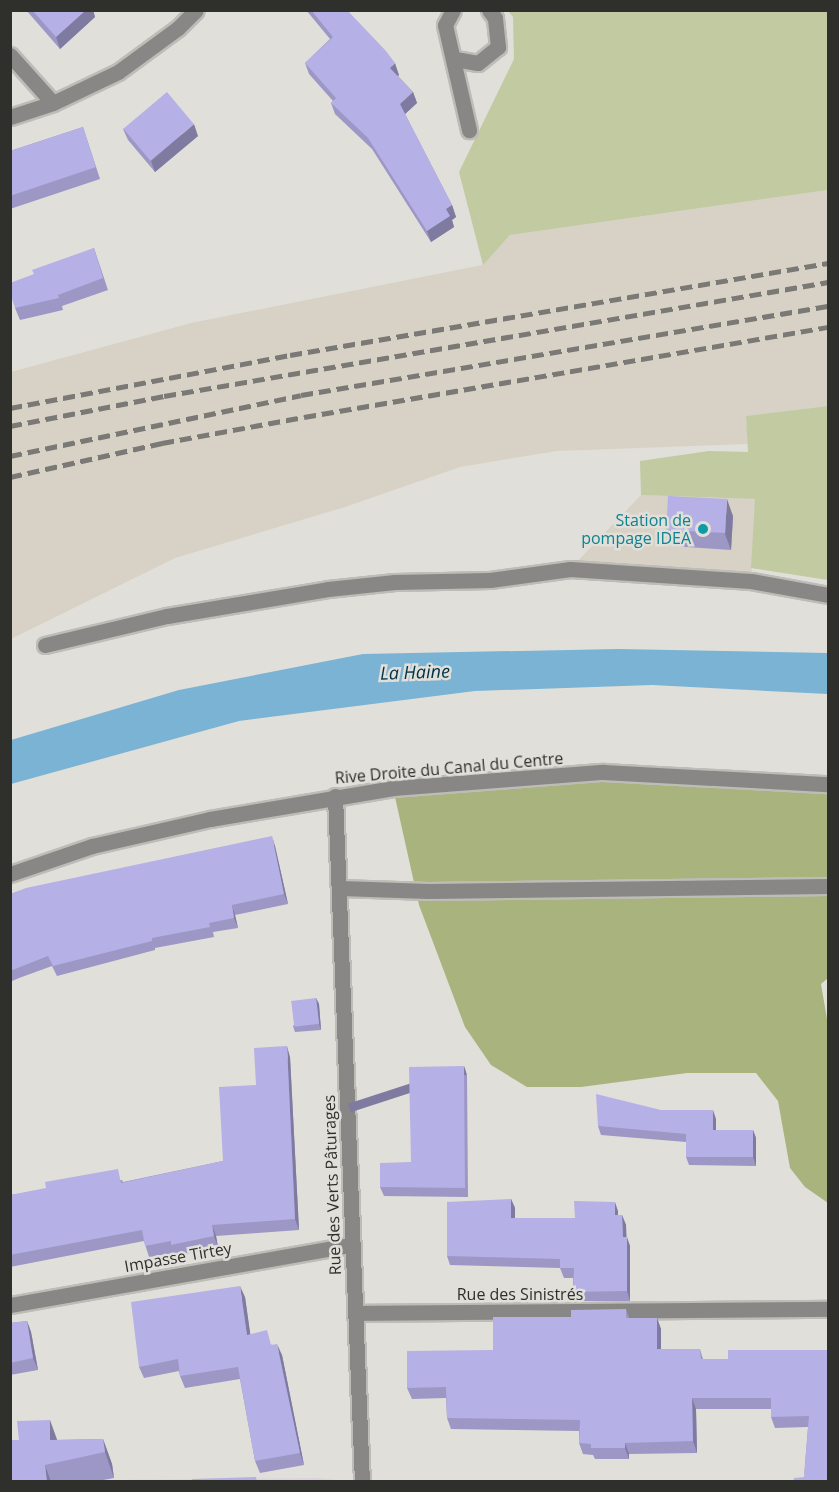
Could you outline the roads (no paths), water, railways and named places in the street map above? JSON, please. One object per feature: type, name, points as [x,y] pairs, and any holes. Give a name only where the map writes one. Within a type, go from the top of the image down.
[{"type":"street","points":[[10,117],[53,103],[118,72],[178,28],[196,10]]},
{"type":"street","points":[[453,10],[445,25],[455,59],[469,130]]},
{"type":"street","points":[[455,59],[478,63],[498,47],[495,18],[489,10]]},
{"type":"street","points":[[10,55],[53,103]]},
{"type":"street","points":[[45,645],[167,616],[328,589],[395,582],[490,580],[570,569],[751,581],[828,595]]},
{"type":"street","name":"Rive Droite du Canal du Centre","points":[[10,874],[92,846],[210,819],[393,788],[603,772],[828,784]]},
{"type":"street","name":"Rue des Verts Pâturages","points":[[335,796],[362,1482]]},
{"type":"street","points":[[340,888],[428,891],[828,886]]},
{"type":"street","name":"Impasse Tirtey","points":[[10,1305],[352,1245]]},
{"type":"street","name":"Rue des Sinistrés","points":[[355,1313],[828,1310]]},
{"type":"water","name":"La Haine","points":[[618,649],[828,653],[828,694],[652,685],[475,691],[239,721],[11,784],[11,740],[179,690],[363,654]]},
{"type":"railway","points":[[10,408],[290,355],[828,263]]},
{"type":"railway","points":[[10,426],[164,396],[828,282]]},
{"type":"railway","points":[[10,456],[301,395],[828,306]]},
{"type":"railway","points":[[10,477],[162,443],[828,327]]},
{"type":"place","name":"Station de pompage IDEA","points":[[703,529]]}]
